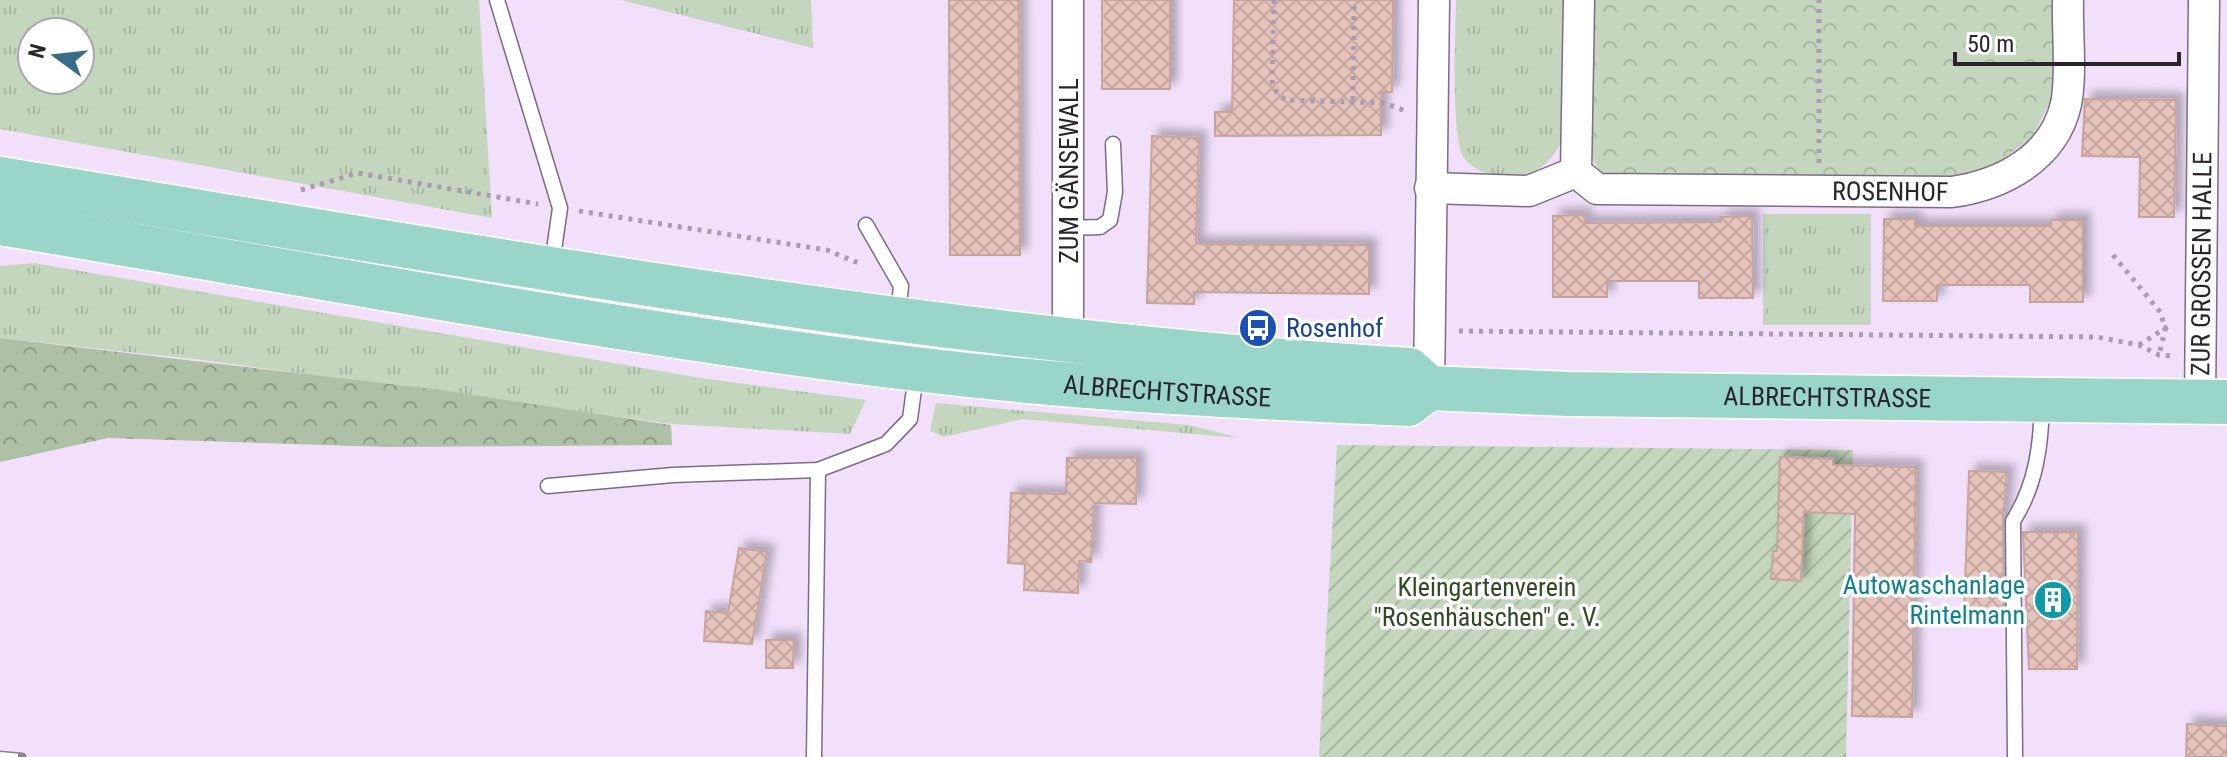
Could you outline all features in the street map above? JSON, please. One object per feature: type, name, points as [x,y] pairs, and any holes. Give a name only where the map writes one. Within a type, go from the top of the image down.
[{"type":"main road","name":"ALBRECHTSTRASSE","points":[[0,179],[897,321],[1190,355],[1409,370],[1429,388],[1567,394],[2214,402]]},
{"type":"main road","name":"ALBRECHTSTRASSE","points":[[0,223],[657,332],[916,369],[1136,390],[1408,404],[1429,388]]},
{"type":"street","name":"ZUM GÄNSEWALL","points":[[1068,0],[1068,342]]},
{"type":"street","points":[[1429,388],[1434,0]]},
{"type":"street","points":[[1430,188],[1529,191],[1576,172],[1579,0]]},
{"type":"street","name":"ROSENHOF","points":[[1576,172],[1597,189],[1952,192],[1977,188],[2008,177],[2033,158],[2053,136],[2066,103],[2068,0]]},
{"type":"street","name":"ZUR GROSSEN HALLE","points":[[2204,0],[2215,126],[2201,357],[2214,402]]},
{"type":"lane","points":[[497,0],[560,208],[551,268]]},
{"type":"lane","points":[[1068,228],[1100,227],[1110,220],[1115,192],[1113,144]]},
{"type":"lane","points":[[866,225],[901,286],[897,321]]},
{"type":"lane","points":[[548,486],[673,475],[818,470],[886,444],[910,419],[916,369]]},
{"type":"lane","points":[[2015,757],[2013,521],[2027,499],[2041,441],[2042,399]]},
{"type":"lane","points":[[814,757],[818,470]]},
{"type":"path","points":[[1274,0],[1272,81],[1285,100],[1384,103],[1431,122]]},
{"type":"path","points":[[1353,100],[1354,0]]},
{"type":"path","points":[[1819,0],[1819,192]]},
{"type":"path","points":[[2113,255],[2161,313],[2165,330],[2159,355]]},
{"type":"path","points":[[1428,331],[1565,329],[2097,337],[2139,345],[2159,355],[2201,357]]},
{"type":"green space","points":[[0,0],[479,0],[492,218],[0,129]]},
{"type":"green space","points":[[621,0],[811,0],[813,48]]},
{"type":"green space","points":[[1456,0],[1570,0],[1564,138],[1542,167],[1527,175],[1496,176],[1478,170],[1464,158],[1455,107]]},
{"type":"green space","points":[[1592,0],[2060,0],[2055,92],[2033,136],[1995,166],[1940,182],[1601,175],[1589,152]]},
{"type":"green space","points":[[1763,214],[1871,214],[1871,325],[1763,325]]},
{"type":"green space","points":[[34,263],[701,378],[866,400],[850,434],[672,424],[202,360],[0,338],[0,266]]},
{"type":"green space","points":[[0,338],[441,390],[671,425],[672,445],[387,447],[108,438],[0,462]]},
{"type":"green space","points":[[936,403],[1189,425],[1240,438],[1022,419],[944,437],[930,431]]},
{"type":"green space","name":"Kleingartenverein \"Rosenhäuschen\" e. V.","points":[[1337,445],[1853,450],[1846,757],[1319,757]]},
{"type":"building","points":[[949,0],[1019,0],[1020,255],[950,255]]},
{"type":"building","points":[[1102,0],[1170,0],[1170,89],[1102,89]]},
{"type":"building","points":[[1234,0],[1393,0],[1392,92],[1381,92],[1381,135],[1215,136],[1215,112],[1232,112]]},
{"type":"building","points":[[2085,99],[2176,100],[2174,217],[2139,217],[2140,157],[2082,156]]},
{"type":"building","points":[[1152,136],[1199,138],[1196,244],[1369,245],[1369,294],[1194,292],[1194,304],[1147,303]]},
{"type":"building","points":[[1584,215],[1585,223],[1721,222],[1721,217],[1752,216],[1753,298],[1699,298],[1699,281],[1607,281],[1607,297],[1553,297],[1553,216]]},
{"type":"building","points":[[1884,219],[1915,219],[1915,226],[2051,226],[2051,220],[2083,220],[2083,302],[2030,302],[2030,285],[1937,285],[1937,301],[1883,301]]},
{"type":"building","points":[[1780,457],[1833,459],[1833,465],[1916,467],[1912,717],[1852,716],[1855,514],[1804,512],[1801,581],[1771,579],[1773,551],[1777,551]]},
{"type":"building","points":[[1067,458],[1137,458],[1136,504],[1094,503],[1091,562],[1079,561],[1078,593],[1024,590],[1025,564],[1008,563],[1011,493],[1066,494]]},
{"type":"building","points":[[1969,471],[2007,472],[2003,521],[2004,615],[1964,614]]},
{"type":"building","name":"Autowaschanlage Rintelmann","points":[[2023,532],[2078,532],[2077,669],[2029,669]]},
{"type":"building","points":[[739,548],[767,552],[752,644],[704,641],[706,611],[728,613]]},
{"type":"building","points":[[766,640],[794,640],[793,668],[766,668]]},
{"type":"building","points":[[2187,724],[2227,726],[2227,757],[2186,757]]},
{"type":"railway","points":[[0,755],[22,757]]},
{"type":"place","name":"Rosenhof","points":[[1258,328]]},
{"type":"place","name":"Autowaschanlage Rintelmann","points":[[2053,600]]}]
